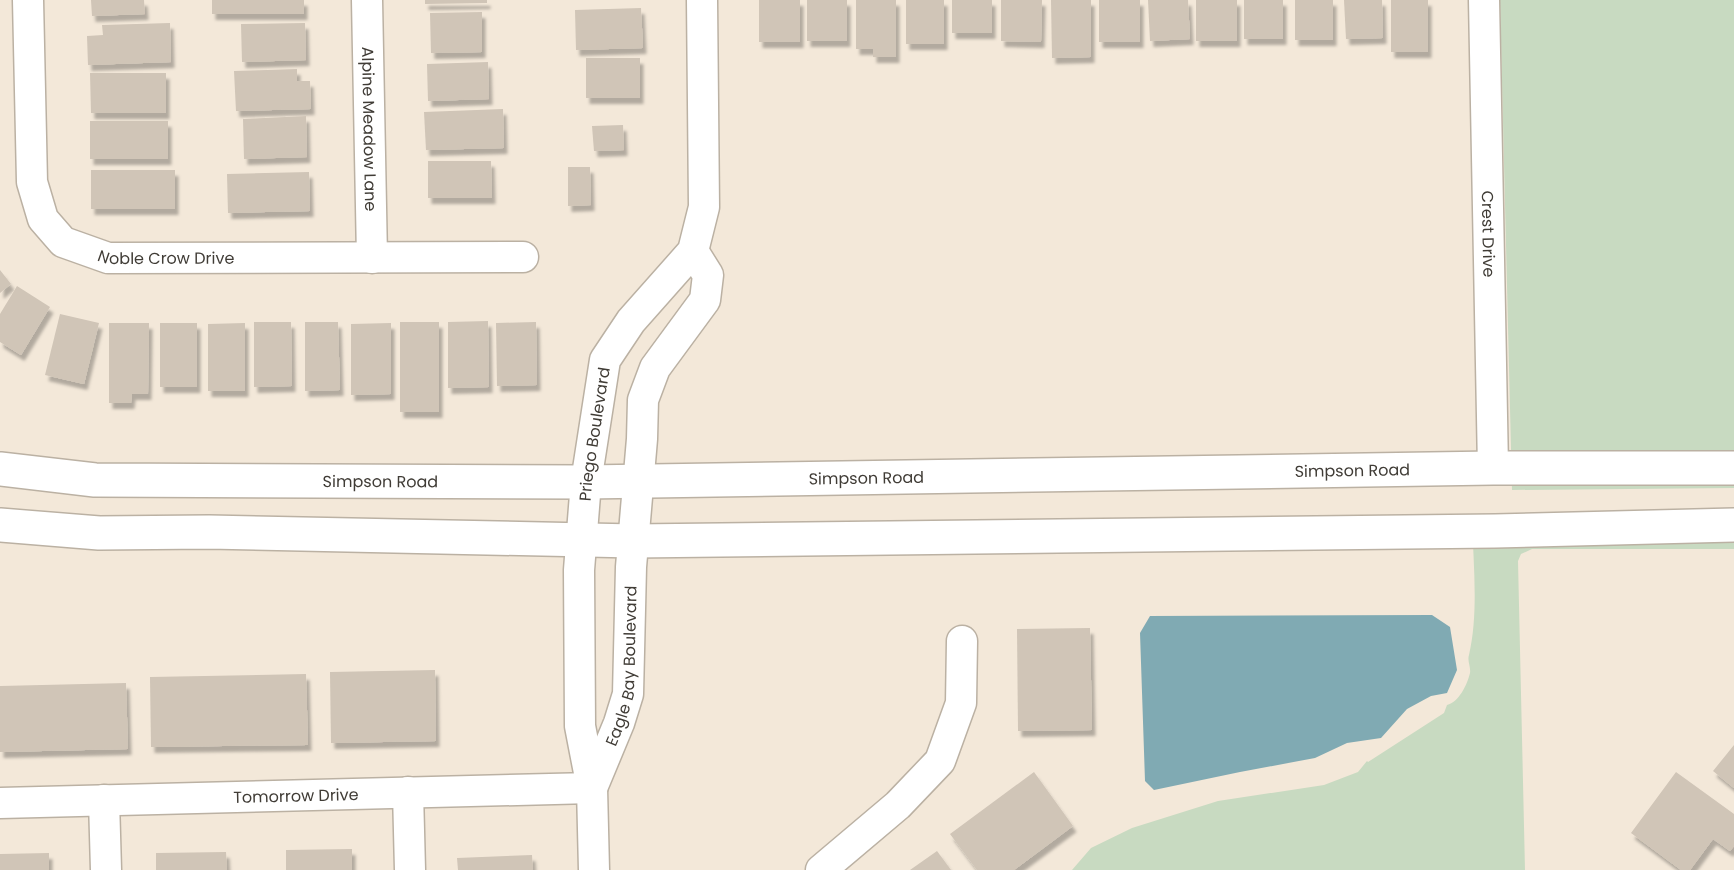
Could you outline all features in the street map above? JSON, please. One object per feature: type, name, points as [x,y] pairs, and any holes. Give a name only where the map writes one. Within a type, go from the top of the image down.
[{"type":"main road","name":"Simpson Road","points":[[0,469],[95,480],[586,482],[1493,468],[1734,468]]},
{"type":"main road","points":[[0,525],[99,533],[221,533],[634,541],[1495,531],[1734,525]]},
{"type":"street","name":"Noble Crow Drive","points":[[28,0],[32,182],[43,219],[63,242],[108,258],[523,257]]},
{"type":"street","name":"Alpine Meadow Lane","points":[[367,0],[372,258]]},
{"type":"street","name":"Priego Boulevard","points":[[582,540],[586,482],[605,360],[630,321],[693,251],[704,207],[702,0]]},
{"type":"street","name":"Crest Drive","points":[[1484,0],[1493,468]]},
{"type":"street","points":[[634,541],[643,400],[655,368],[705,300],[708,275],[693,251]]},
{"type":"street","name":"Eagle Bay Boulevard","points":[[582,540],[579,570],[580,726],[592,788],[594,870]]},
{"type":"street","name":"Eagle Bay Boulevard","points":[[592,788],[619,723],[628,694],[631,567],[634,541]]},
{"type":"street","points":[[821,870],[898,805],[940,761],[961,704],[963,641]]},
{"type":"street","name":"Tomorrow Drive","points":[[0,803],[592,788]]},
{"type":"street","points":[[408,792],[410,870]]},
{"type":"street","points":[[104,800],[106,870]]},
{"type":"green space","points":[[1500,0],[1734,0],[1734,488],[1512,490]]},
{"type":"green space","points":[[1734,515],[1734,549],[1532,549],[1521,554],[1518,561],[1525,870],[1072,870],[1091,848],[1132,828],[1218,801],[1324,785],[1358,772],[1367,761],[1444,713],[1447,705],[1462,692],[1470,673],[1469,657],[1475,604],[1472,517]]},
{"type":"water","points":[[1432,615],[1450,627],[1457,670],[1447,693],[1431,696],[1407,709],[1381,738],[1347,743],[1315,758],[1154,790],[1145,781],[1140,633],[1150,616]]},
{"type":"building","points":[[91,0],[144,0],[145,14],[92,16]]},
{"type":"building","points":[[212,0],[304,0],[304,14],[212,14]]},
{"type":"building","points":[[425,0],[487,0],[487,3],[425,4]]},
{"type":"building","points":[[759,0],[800,0],[800,42],[759,42]]},
{"type":"building","points":[[807,0],[847,0],[847,41],[807,41]]},
{"type":"building","points":[[856,0],[896,0],[896,57],[873,57],[873,49],[856,49]]},
{"type":"building","points":[[906,0],[944,0],[944,44],[906,44]]},
{"type":"building","points":[[952,0],[992,0],[992,33],[952,33]]},
{"type":"building","points":[[1001,0],[1042,0],[1041,42],[1001,41]]},
{"type":"building","points":[[1051,0],[1091,0],[1091,57],[1052,58]]},
{"type":"building","points":[[1099,0],[1140,0],[1140,42],[1099,42]]},
{"type":"building","points":[[1148,0],[1188,0],[1190,39],[1150,41]]},
{"type":"building","points":[[1196,0],[1237,0],[1237,41],[1196,41]]},
{"type":"building","points":[[1244,0],[1283,0],[1283,39],[1244,39]]},
{"type":"building","points":[[1295,0],[1333,0],[1333,40],[1295,40]]},
{"type":"building","points":[[1344,0],[1382,0],[1383,38],[1346,39]]},
{"type":"building","points":[[1391,0],[1428,0],[1428,52],[1391,52]]},
{"type":"building","points":[[641,8],[643,48],[576,50],[575,10]]},
{"type":"building","points":[[482,12],[482,52],[431,53],[430,13]]},
{"type":"building","points":[[170,23],[171,62],[88,65],[87,36],[103,35],[102,25]]},
{"type":"building","points":[[305,23],[306,60],[242,62],[241,24]]},
{"type":"building","points":[[586,58],[640,58],[640,98],[586,98]]},
{"type":"building","points":[[488,62],[489,99],[428,101],[427,64]]},
{"type":"building","points":[[297,69],[297,81],[310,81],[311,109],[236,111],[234,71]]},
{"type":"building","points":[[90,73],[166,73],[166,113],[91,113]]},
{"type":"building","points":[[503,109],[504,148],[426,150],[424,112]]},
{"type":"building","points":[[306,116],[307,157],[244,159],[243,119]]},
{"type":"building","points":[[90,121],[168,121],[168,159],[90,159]]},
{"type":"building","points":[[623,125],[624,150],[594,151],[592,126]]},
{"type":"building","points":[[428,161],[491,161],[492,198],[428,198]]},
{"type":"building","points":[[568,167],[590,167],[591,205],[568,206]]},
{"type":"building","points":[[91,170],[175,170],[175,209],[91,209]]},
{"type":"building","points":[[309,172],[310,211],[228,213],[227,174]]},
{"type":"building","points":[[0,270],[11,284],[0,293]]},
{"type":"building","points":[[17,286],[50,307],[21,355],[0,342],[0,314]]},
{"type":"building","points":[[60,314],[99,323],[84,384],[45,375]]},
{"type":"building","points":[[488,321],[489,387],[448,388],[448,322]]},
{"type":"building","points":[[254,322],[291,322],[292,386],[254,387]]},
{"type":"building","points":[[305,322],[338,322],[340,390],[305,391]]},
{"type":"building","points":[[400,322],[439,322],[439,412],[400,412]]},
{"type":"building","points":[[536,322],[537,385],[497,386],[496,323]]},
{"type":"building","points":[[109,323],[149,323],[148,394],[132,394],[131,403],[109,403]]},
{"type":"building","points":[[160,323],[197,323],[197,387],[160,387]]},
{"type":"building","points":[[245,323],[245,391],[208,391],[208,324]]},
{"type":"building","points":[[391,323],[391,394],[351,395],[351,324]]},
{"type":"building","points":[[1090,628],[1092,730],[1018,731],[1017,629]]},
{"type":"building","points":[[435,670],[436,741],[331,743],[330,672]]},
{"type":"building","points":[[306,674],[308,745],[151,747],[150,677]]},
{"type":"building","points":[[126,683],[128,749],[0,752],[0,686]]},
{"type":"building","points":[[1734,745],[1734,788],[1713,771]]},
{"type":"building","points":[[1034,772],[1073,826],[1014,870],[977,870],[950,834]]},
{"type":"building","points":[[1676,772],[1734,814],[1734,846],[1730,851],[1713,839],[1690,870],[1681,870],[1631,833]]},
{"type":"building","points":[[352,849],[352,870],[286,870],[286,850]]},
{"type":"building","points":[[937,851],[951,870],[910,870]]},
{"type":"building","points":[[226,852],[227,870],[156,870],[156,853]]},
{"type":"building","points":[[49,853],[49,870],[0,870],[0,854]]},
{"type":"building","points":[[532,855],[533,870],[458,870],[457,858]]}]
